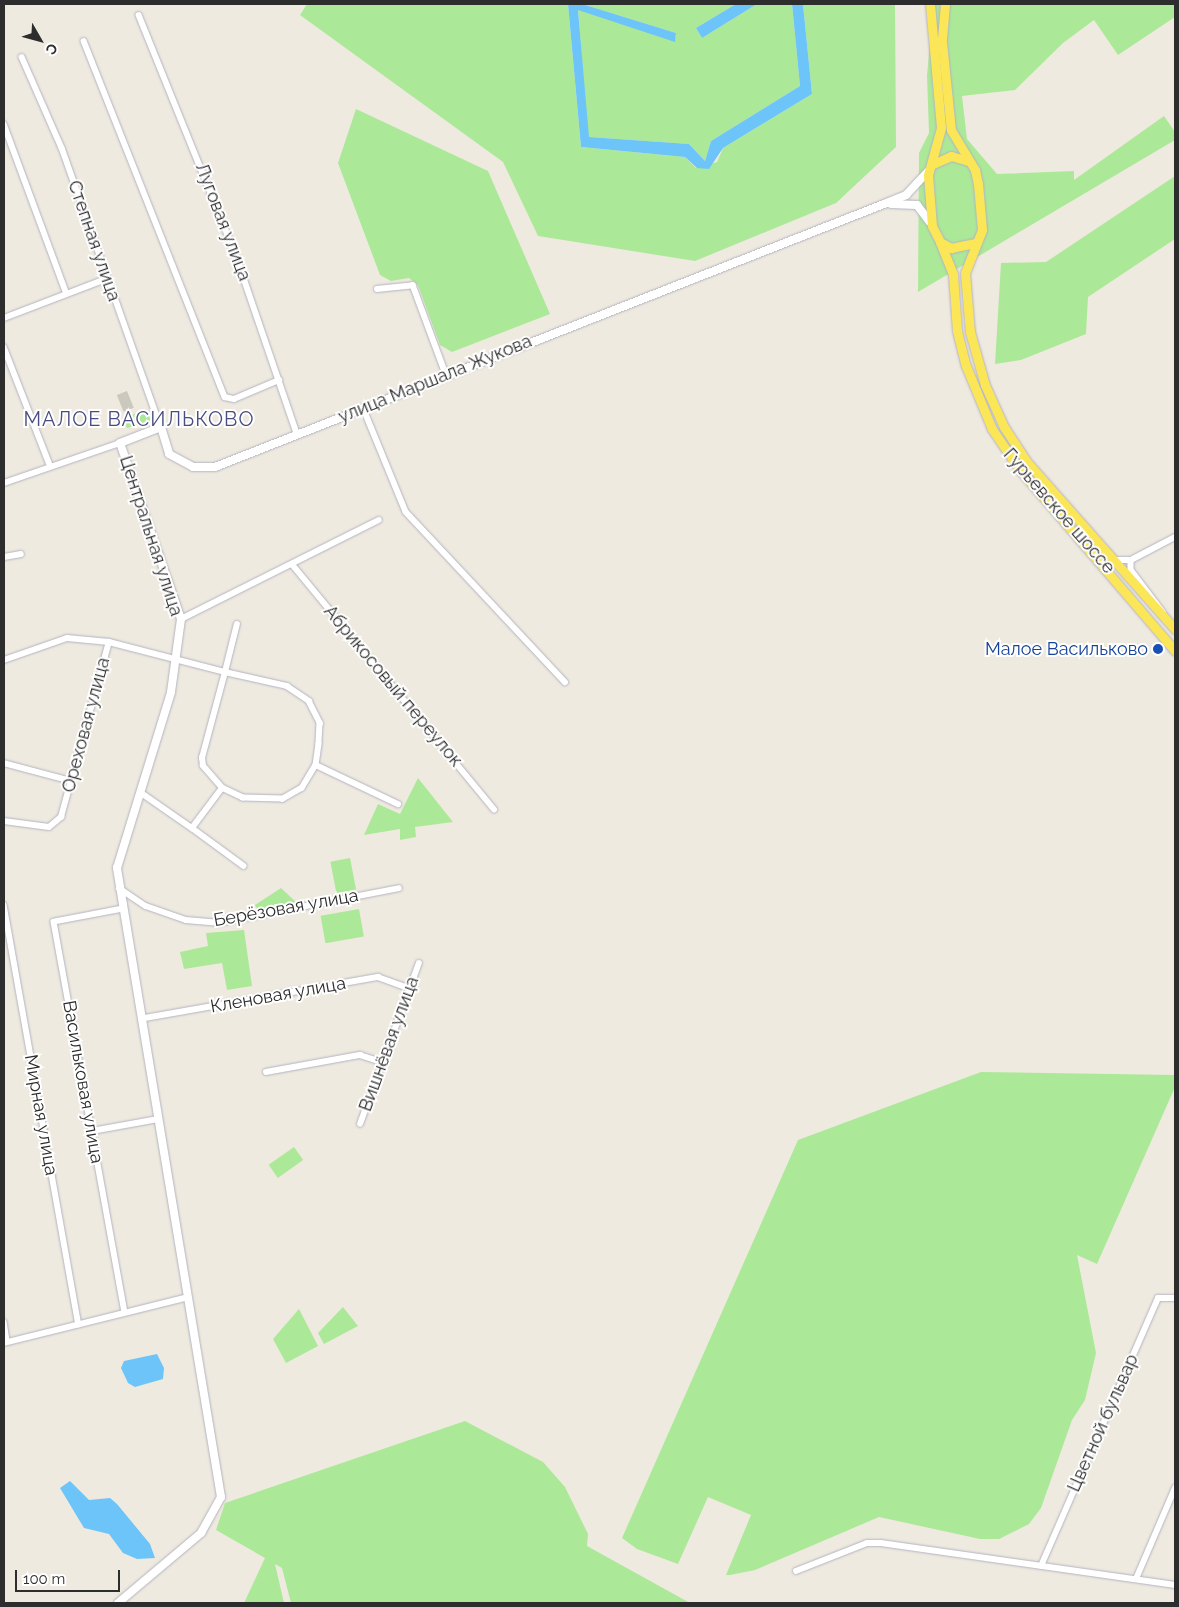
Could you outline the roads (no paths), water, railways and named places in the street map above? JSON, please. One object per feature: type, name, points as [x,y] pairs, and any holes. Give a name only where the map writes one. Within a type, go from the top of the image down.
[{"type":"main road","points":[[930,4],[941,128],[931,167],[932,226]]},
{"type":"main road","name":"Гурьевское шоссе","points":[[945,4],[942,42],[951,130],[975,170],[982,224],[965,273],[970,332],[992,402],[1027,462],[1175,629]]},
{"type":"main road","points":[[931,167],[951,156],[969,162]]},
{"type":"main road","name":"Гурьевское шоссе","points":[[932,226],[953,276],[957,331],[966,366],[992,429],[1020,470],[1175,651]]},
{"type":"main road","points":[[940,242],[951,248],[974,243]]},
{"type":"street","name":"Луговая улица","points":[[139,15],[236,254],[297,433]]},
{"type":"street","points":[[84,41],[225,397],[234,399],[279,380]]},
{"type":"street","name":"Степная улица","points":[[22,57],[62,148],[106,279],[161,427]]},
{"type":"street","points":[[4,124],[66,292]]},
{"type":"street","name":"улица Маршала Жукова","points":[[161,427],[169,454],[193,467],[215,467],[446,374],[906,195],[931,167]]},
{"type":"street","name":"улица Маршала Жукова","points":[[884,204],[917,205],[932,226]]},
{"type":"street","points":[[4,318],[66,292],[106,279]]},
{"type":"street","points":[[377,289],[413,285],[446,374]]},
{"type":"street","points":[[4,347],[50,465]]},
{"type":"street","points":[[363,407],[406,512],[565,682]]},
{"type":"street","points":[[4,483],[161,427]]},
{"type":"street","name":"Центральная улица","points":[[118,1603],[201,1533],[221,1496],[185,1298],[144,1018],[119,888],[117,868],[143,794],[178,660],[181,619],[120,443]]},
{"type":"street","points":[[181,619],[379,520]]},
{"type":"street","points":[[1115,560],[1131,560],[1175,537]]},
{"type":"street","points":[[4,557],[21,554]]},
{"type":"street","points":[[1131,560],[1131,570],[1164,615]]},
{"type":"street","name":"Абрикосовый переулок","points":[[292,564],[494,809]]},
{"type":"street","points":[[225,672],[287,686],[309,701],[320,723],[316,765],[302,788],[283,799],[243,798],[222,788],[202,758],[237,624]]},
{"type":"street","points":[[4,660],[67,638],[108,642]]},
{"type":"street","name":"Ореховая улица","points":[[4,821],[56,824],[71,781],[108,642],[225,672]]},
{"type":"street","points":[[4,763],[71,781]]},
{"type":"street","points":[[316,765],[398,804]]},
{"type":"street","points":[[192,828],[222,788]]},
{"type":"street","points":[[143,794],[244,866]]},
{"type":"street","name":"Берёзовая улица","points":[[119,888],[146,906],[186,920],[218,923],[399,888]]},
{"type":"street","name":"Мирная улица","points":[[4,905],[79,1324]]},
{"type":"street","name":"Васильковая улица","points":[[123,909],[54,922],[125,1312]]},
{"type":"street","name":"Вишнёвая улица","points":[[360,1124],[381,1062],[419,963]]},
{"type":"street","name":"Кленовая улица","points":[[144,1018],[378,977],[409,988]]},
{"type":"street","points":[[266,1072],[360,1055],[381,1062]]},
{"type":"street","points":[[92,1131],[158,1119]]},
{"type":"street","points":[[4,1322],[6,1343],[185,1298]]},
{"type":"street","name":"Цветной бульвар","points":[[1041,1566],[1158,1298],[1175,1298]]},
{"type":"street","points":[[1136,1579],[1175,1488]]},
{"type":"street","points":[[796,1571],[867,1543],[1175,1585]]},
{"type":"water","points":[[568,4],[582,4],[676,33],[675,42],[578,10],[589,137],[689,144],[705,161],[711,141],[800,86],[792,4],[803,4],[812,94],[723,148],[709,169],[697,168],[685,157],[581,147]]},
{"type":"water","points":[[736,4],[757,4],[702,38],[696,28]]},
{"type":"water","points":[[157,1354],[164,1368],[163,1379],[135,1387],[128,1383],[121,1368],[124,1361]]},
{"type":"water","points":[[70,1481],[89,1500],[110,1498],[117,1504],[150,1544],[155,1558],[137,1559],[123,1553],[109,1534],[84,1528],[60,1488]]},
{"type":"place","name":"Малое Васильково","points":[[1158,649]]},
{"type":"district","name":"МАЛОЕ ВАСИЛЬКОВО","points":[[139,419]]}]
